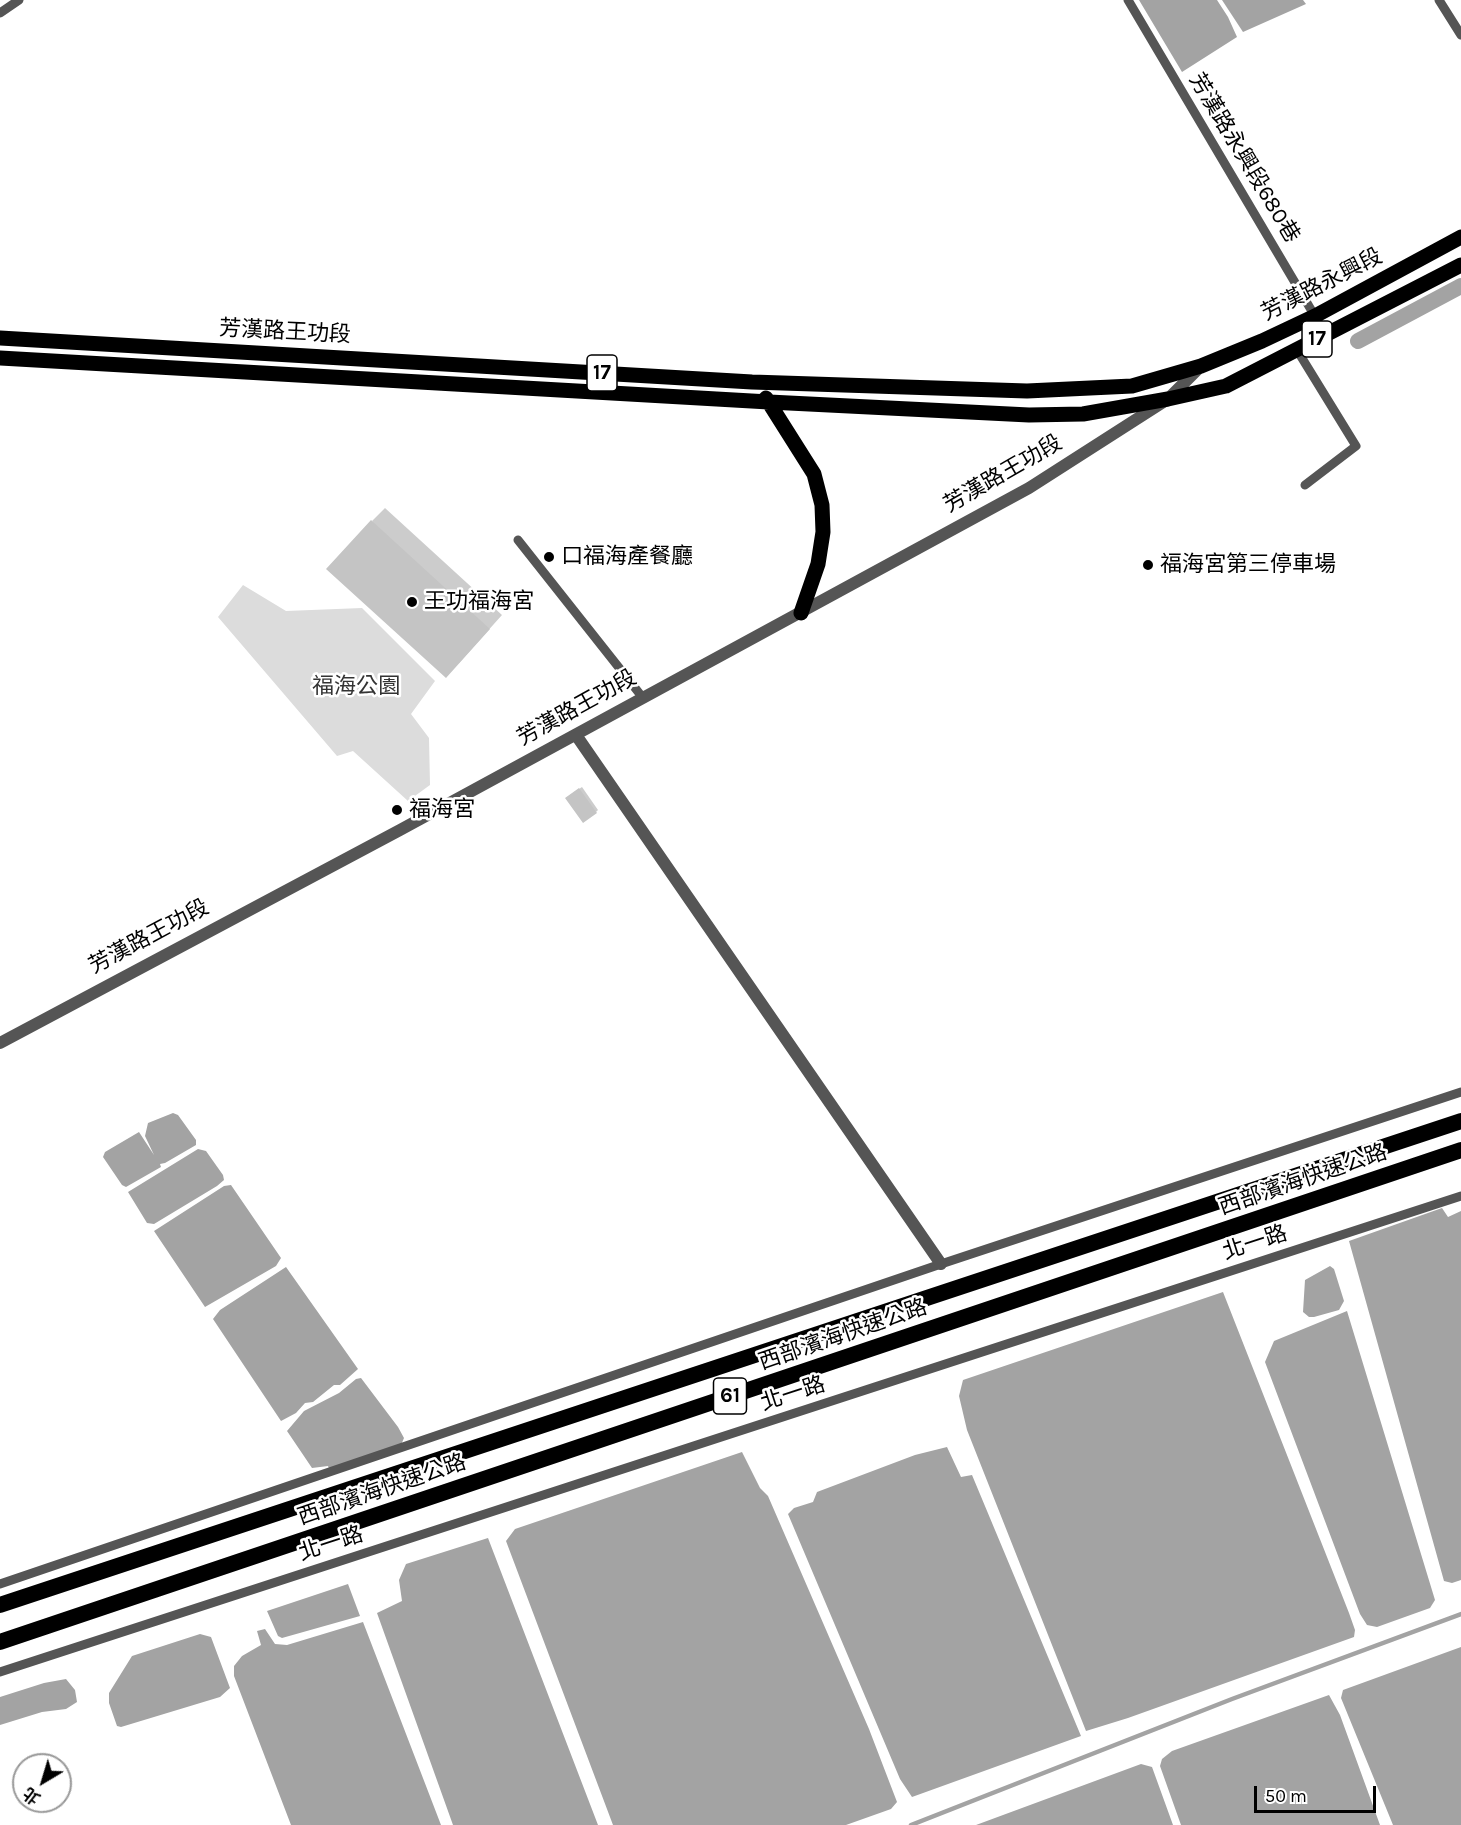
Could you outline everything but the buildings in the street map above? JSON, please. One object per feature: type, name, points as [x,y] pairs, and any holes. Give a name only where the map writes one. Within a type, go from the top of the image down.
[{"type":"highway","name":"西部濱海快速公路","points":[[0,1605],[1461,1121]]},
{"type":"highway","name":"西部濱海快速公路","points":[[0,1642],[1461,1150]]},
{"type":"main road","name":"芳漢路永興段","points":[[1201,366],[1315,316],[1461,237]]},
{"type":"main road","name":"芳漢路永興段","points":[[1168,399],[1226,386],[1461,265]]},
{"type":"main road","name":"芳漢路王功段","points":[[0,338],[752,382],[1027,391],[1132,386],[1201,366]]},
{"type":"main road","name":"芳漢路王功段","points":[[0,358],[1029,415],[1083,414],[1168,399]]},
{"type":"main road","points":[[752,382],[770,402],[814,474],[822,505],[823,532],[818,564],[801,613]]},
{"type":"street","name":"芳漢路王功段","points":[[0,1042],[576,735],[1029,488],[1168,399],[1201,366]]},
{"type":"street","points":[[576,735],[940,1264]]},
{"type":"lane","points":[[0,13],[19,0]]},
{"type":"lane","name":"芳漢路永興段680巷","points":[[1128,0],[1326,335]]},
{"type":"lane","points":[[1439,0],[1461,35]]},
{"type":"lane","points":[[1297,350],[1356,446],[1305,485]]},
{"type":"lane","points":[[518,540],[643,698]]},
{"type":"lane","points":[[0,1584],[940,1264],[1461,1092]]},
{"type":"lane","name":"北一路","points":[[0,1672],[1461,1196]]},
{"type":"green space","name":"福海公園","points":[[243,585],[286,611],[362,608],[435,681],[411,714],[429,738],[430,785],[408,801],[353,751],[337,756],[218,617]]},
{"type":"shaded area","points":[[1139,0],[1217,0],[1237,37],[1182,72]]},
{"type":"shaded area","points":[[1222,0],[1303,0],[1306,4],[1243,32]]},
{"type":"shaded area","points":[[173,1113],[178,1115],[196,1140],[196,1145],[160,1164],[161,1167],[126,1187],[122,1185],[103,1157],[105,1152],[139,1132],[154,1155],[145,1136],[148,1123]]},
{"type":"shaded area","points":[[198,1149],[206,1151],[224,1180],[154,1224],[147,1223],[128,1192]]},
{"type":"shaded area","points":[[231,1185],[281,1258],[276,1266],[205,1307],[154,1231],[224,1186]]},
{"type":"shaded area","points":[[1442,1208],[1448,1217],[1461,1211],[1461,1580],[1452,1583],[1444,1581],[1349,1241]]},
{"type":"shaded area","points":[[1330,1266],[1334,1269],[1344,1301],[1339,1310],[1309,1317],[1303,1312],[1305,1280]]},
{"type":"shaded area","points":[[286,1267],[358,1369],[340,1385],[334,1385],[313,1402],[305,1403],[296,1413],[281,1421],[213,1319],[220,1310]]},
{"type":"shaded area","points":[[1223,1292],[1349,1613],[1355,1630],[1354,1637],[1086,1731],[967,1430],[959,1396],[963,1380]]},
{"type":"shaded area","points":[[1347,1311],[1435,1600],[1430,1608],[1377,1627],[1367,1625],[1360,1614],[1265,1362],[1274,1341]]},
{"type":"shaded area","points":[[361,1378],[398,1427],[404,1438],[401,1445],[330,1471],[328,1466],[312,1468],[287,1431],[304,1411],[339,1393],[356,1379]]},
{"type":"shaded area","points":[[947,1447],[961,1477],[972,1475],[1081,1736],[912,1797],[900,1779],[788,1514],[794,1508],[813,1502],[817,1492],[915,1455]]},
{"type":"shaded area","points":[[742,1452],[760,1488],[768,1496],[869,1729],[897,1802],[891,1809],[846,1825],[613,1825],[506,1541],[515,1529]]},
{"type":"shaded area","points":[[488,1538],[598,1825],[453,1825],[377,1613],[402,1601],[399,1580],[406,1564]]},
{"type":"shaded area","points":[[348,1584],[360,1616],[282,1638],[278,1636],[267,1611]]},
{"type":"shaded area","points":[[363,1622],[441,1825],[291,1825],[234,1676],[234,1666],[242,1656],[261,1645],[257,1631],[265,1629],[275,1644],[287,1645]]},
{"type":"shaded area","points":[[200,1634],[211,1637],[230,1688],[220,1697],[121,1727],[117,1726],[109,1703],[109,1693],[132,1656]]},
{"type":"shaded area","points":[[1461,1647],[1461,1825],[1393,1825],[1341,1698],[1343,1690]]},
{"type":"shaded area","points":[[66,1679],[75,1690],[77,1702],[66,1709],[42,1712],[0,1725],[0,1697],[44,1683]]},
{"type":"shaded area","points":[[1329,1695],[1340,1715],[1380,1825],[1181,1825],[1160,1766],[1162,1759],[1172,1751]]},
{"type":"shaded area","points":[[1141,1764],[1152,1767],[1173,1825],[976,1825]]},
{"type":"waterway","points":[[1358,341],[1461,286]]},
{"type":"waterway","points":[[911,1825],[1232,1699],[1461,1614]]},
{"type":"place","name":"口福海產餐廳","points":[[549,557]]},
{"type":"place","name":"福海宮第三停車場","points":[[1148,565]]},
{"type":"place","name":"王功福海宮","points":[[412,602]]},
{"type":"place","name":"福海宮","points":[[397,810]]}]
